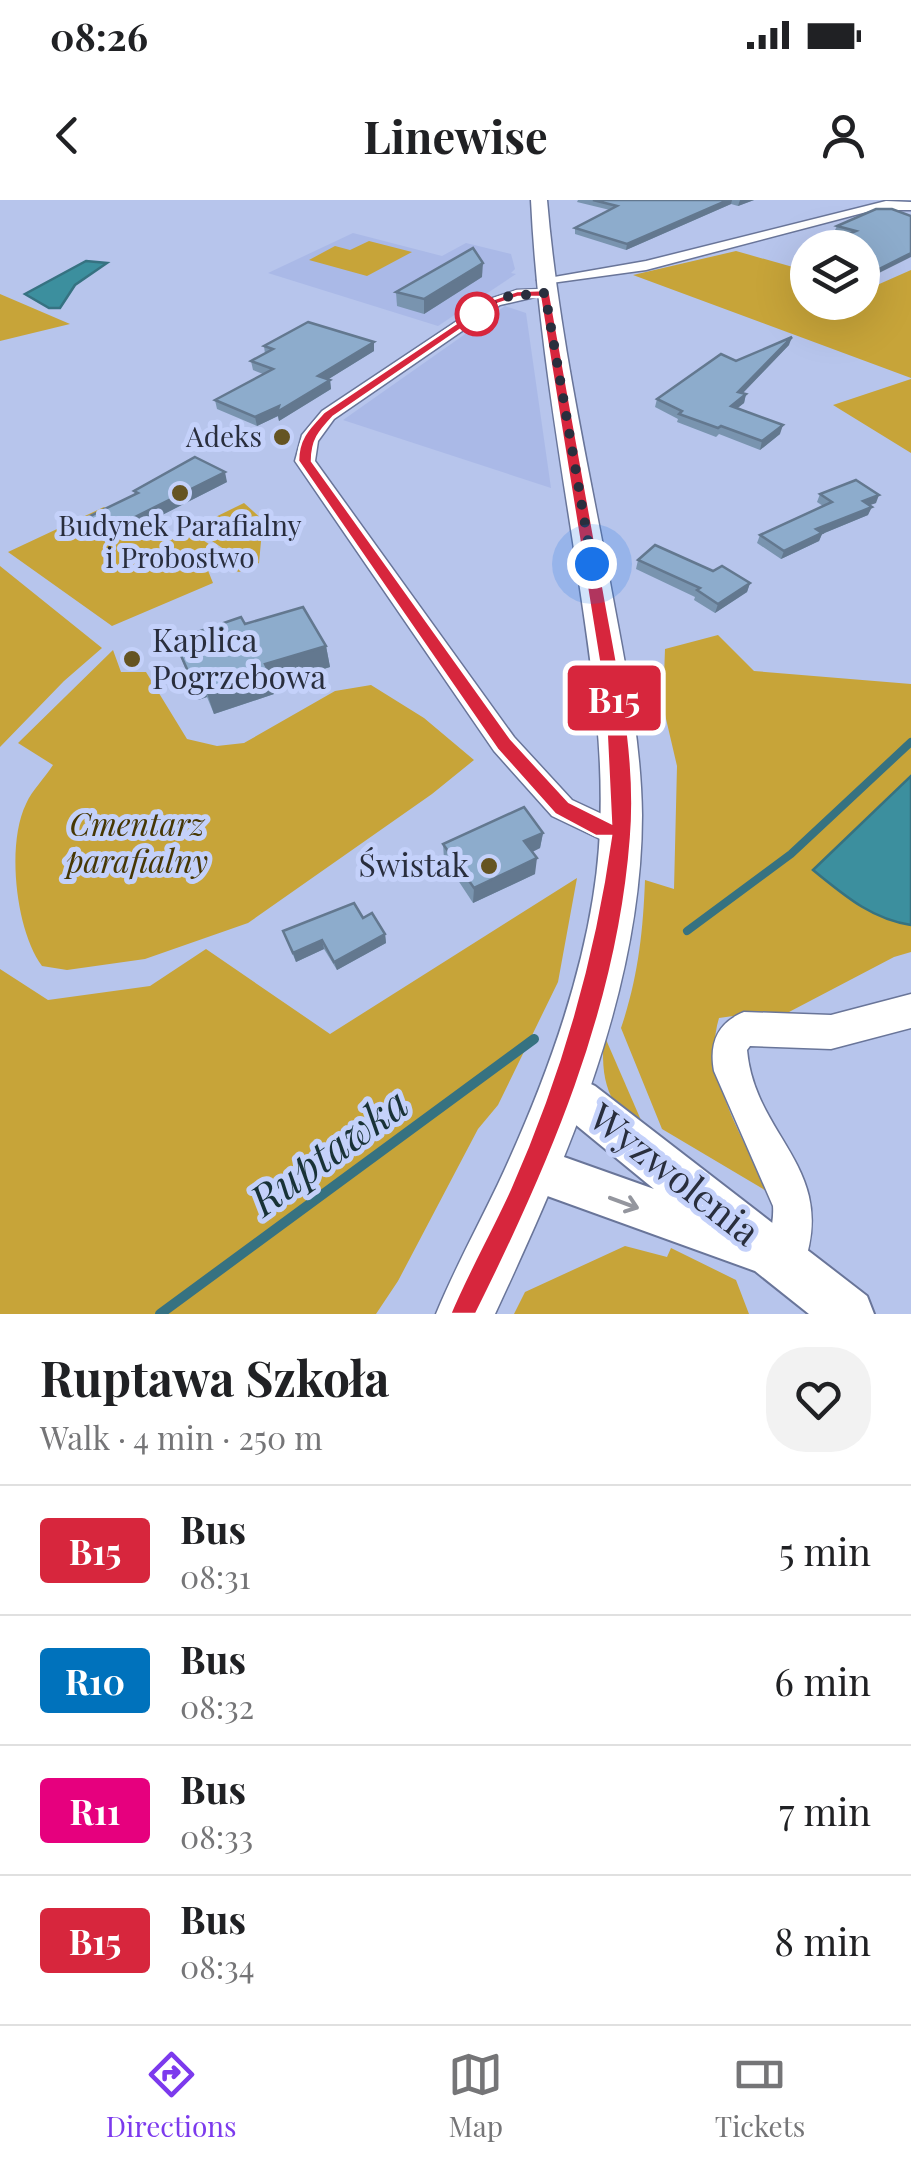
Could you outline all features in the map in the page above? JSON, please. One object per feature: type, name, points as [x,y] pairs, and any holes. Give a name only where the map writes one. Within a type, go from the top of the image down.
[{"type":"main road","points":[[465,1314],[533,1168],[562,1092],[606,946],[621,837],[622,774],[614,699],[544,286],[538,200]]},
{"type":"street","points":[[621,837],[562,808],[504,744],[305,461],[305,446],[311,432],[328,415],[494,302],[567,278],[833,217],[852,205],[911,206]]},
{"type":"street","points":[[784,1260],[794,1224],[793,1207],[786,1183],[735,1076],[728,1054],[732,1038],[744,1029],[831,1032],[911,1011]]},
{"type":"street","name":"Wyzwolenia","points":[[562,1092],[580,1101],[849,1314]]},
{"type":"street","name":"Wyzwolenia","points":[[533,1168],[784,1260]]},
{"type":"shaded area","points":[[353,233],[442,256],[466,243],[511,254],[515,269],[511,273],[516,274],[438,326],[268,273]]},
{"type":"shaded area","points":[[86,261],[107,263],[75,285],[60,308],[49,308],[25,294]]},
{"type":"shaded area","points":[[505,306],[526,313],[551,488],[343,420]]},
{"type":"shaded area","points":[[911,776],[911,925],[871,912],[813,870]]},
{"type":"green space","points":[[369,241],[412,252],[367,276],[309,260],[335,246],[350,250]]},
{"type":"green space","points":[[736,251],[790,266],[790,320],[880,320],[880,284],[911,270],[911,378],[633,275]]},
{"type":"green space","points":[[0,294],[70,324],[0,341]]},
{"type":"green space","points":[[911,379],[911,453],[833,405]]},
{"type":"green space","points":[[244,503],[263,520],[259,563],[250,567],[193,528]]},
{"type":"green space","points":[[104,507],[165,541],[188,530],[246,569],[239,572],[212,564],[207,568],[213,583],[112,626],[8,552]]},
{"type":"green space","points":[[0,566],[102,648],[0,747]]},
{"type":"green space","points":[[718,635],[754,671],[911,684],[911,952],[894,957],[789,1012],[792,1024],[733,1016],[719,1018],[715,1040],[721,1085],[768,1192],[662,1129],[621,1028],[639,955],[645,880],[674,889],[677,766],[663,706],[665,649]]},
{"type":"green space","name":"Cmentarz parafialny","points":[[113,650],[121,672],[146,672],[187,739],[217,746],[244,743],[335,691],[371,685],[424,718],[474,760],[432,794],[248,923],[145,959],[67,970],[42,966],[20,910],[16,842],[26,804],[53,765],[18,743]]},
{"type":"green space","points":[[577,878],[558,982],[498,1105],[478,1129],[398,1281],[376,1314],[0,1314],[0,969],[48,1000],[150,986],[206,949],[330,1034]]},
{"type":"green space","points":[[604,1035],[647,1134],[623,1114],[609,1092],[603,1066]]},
{"type":"green space","points":[[625,1246],[667,1257],[671,1248],[736,1280],[749,1314],[514,1314],[525,1292]]},
{"type":"building","points":[[593,200],[728,200],[627,244],[575,228],[617,206]]},
{"type":"building","points":[[876,209],[892,209],[911,216],[911,253],[880,268],[880,230],[837,226]]},
{"type":"building","points":[[473,248],[483,263],[424,299],[396,292]]},
{"type":"building","points":[[308,322],[374,342],[318,376],[330,380],[277,412],[279,406],[255,417],[215,400],[273,369],[251,361],[273,349],[264,346]]},
{"type":"building","points":[[792,337],[738,392],[746,394],[731,406],[783,425],[762,441],[679,414],[682,411],[657,399],[721,354],[736,361]]},
{"type":"building","points":[[195,457],[225,472],[103,533],[84,519],[138,493],[134,491]]},
{"type":"building","points":[[856,480],[879,495],[863,501],[872,507],[816,529],[822,533],[784,551],[760,535],[832,502],[820,494]]},
{"type":"building","points":[[655,545],[713,571],[722,566],[750,583],[718,604],[697,590],[700,588],[638,560]]},
{"type":"building","points":[[303,607],[326,646],[265,664],[269,672],[207,693],[200,675],[191,678],[174,640],[241,617],[245,624]]},
{"type":"building","name":"Świstak","points":[[524,807],[543,833],[524,841],[537,858],[474,888],[443,844]]},
{"type":"building","points":[[354,903],[363,918],[372,913],[385,934],[334,962],[322,940],[293,953],[283,931]]},
{"type":"waterway","name":"Ruptawka","points":[[687,931],[791,854],[911,742]]},
{"type":"waterway","name":"Ruptawka","points":[[160,1314],[534,1039]]},
{"type":"bus line","name":"B15","points":[[465,1314],[507,1228],[562,1092],[606,946],[621,837],[621,762],[614,699],[545,293],[517,294],[494,302],[328,415],[311,432],[305,446],[305,461],[346,513],[504,744],[562,808],[604,830]]},
{"type":"place","name":"Adeks","points":[[282,437]]},
{"type":"place","name":"Budynek Parafialny i Probostwo","points":[[180,493]]},
{"type":"place","name":"Kaplica Pogrzebowa","points":[[132,659]]},
{"type":"place","name":"Świstak","points":[[489,866]]},
{"type":"route","points":[[477,314],[504,297],[545,293],[592,564]]}]
